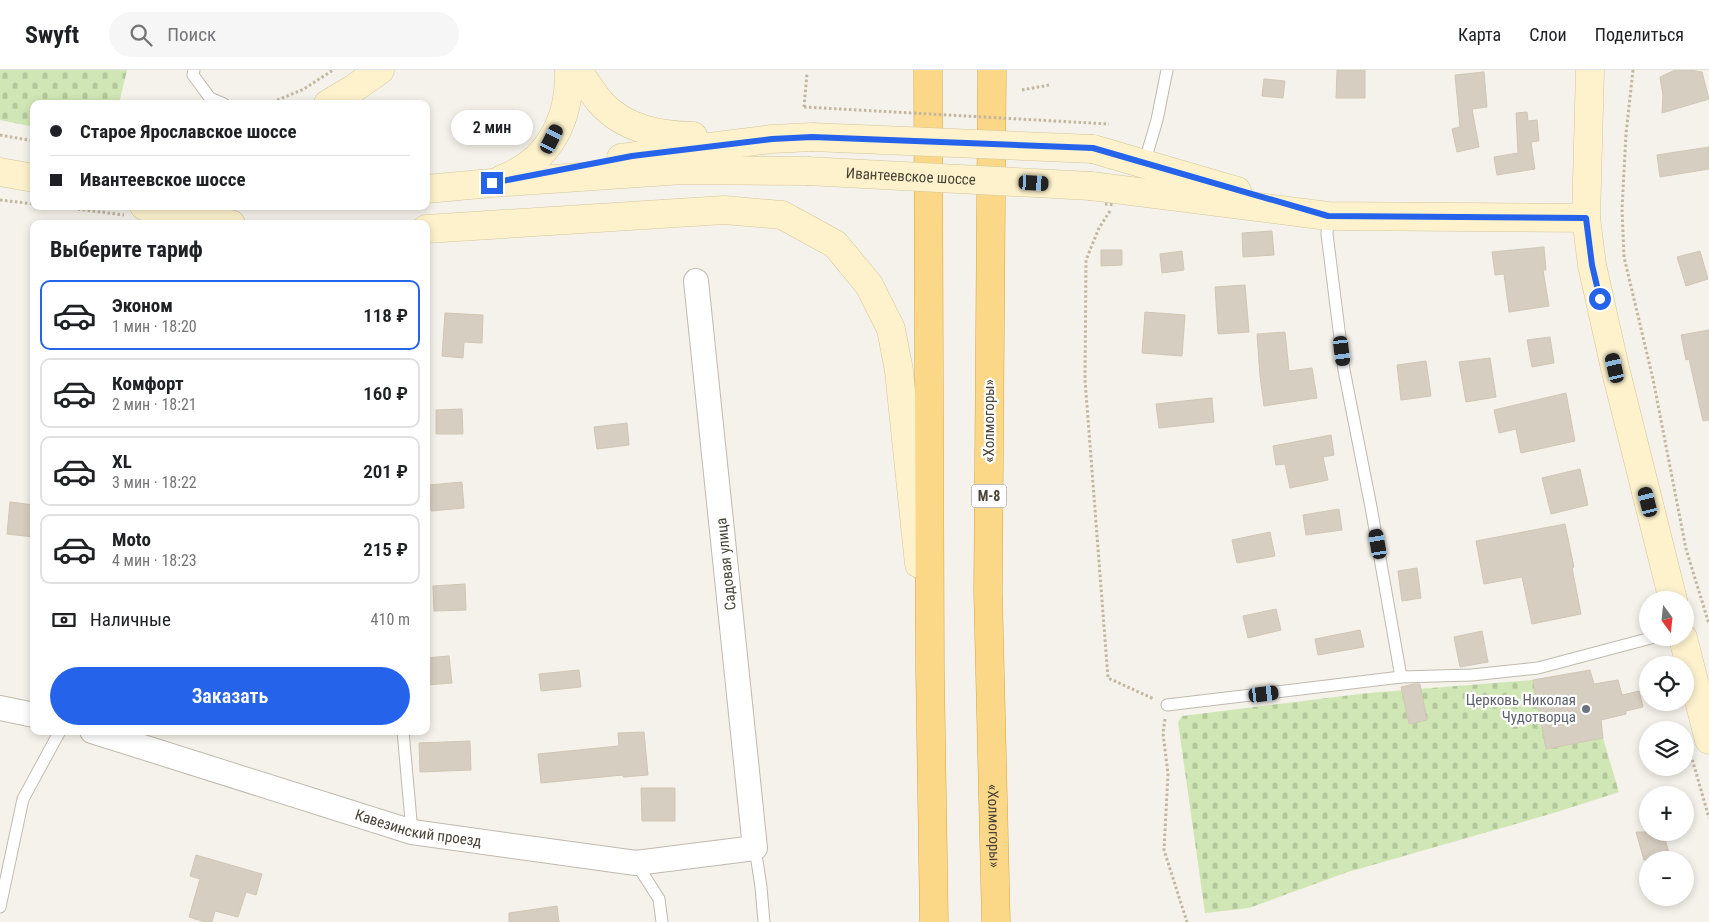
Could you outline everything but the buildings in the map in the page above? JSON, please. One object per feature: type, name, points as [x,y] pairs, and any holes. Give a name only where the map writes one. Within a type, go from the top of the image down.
[{"type":"highway","points":[[928,70],[930,670],[934,922]]},
{"type":"highway","name":"«Холмогоры»","points":[[992,70],[988,591],[996,922]]},
{"type":"main road","points":[[335,100],[380,70]]},
{"type":"main road","points":[[492,183],[528,167],[546,150],[563,118],[570,87],[569,70]]},
{"type":"main road","points":[[577,70],[601,102],[615,115],[635,127],[678,136],[772,139]]},
{"type":"main road","points":[[1590,70],[1586,218],[1592,265],[1615,368],[1672,591]]},
{"type":"main road","name":"Ивантеевское шоссе","points":[[492,183],[632,156],[772,139],[812,137],[1093,148],[1328,216]]},
{"type":"main road","name":"Ивантеевское шоссе","points":[[430,189],[683,170],[806,172],[1091,186],[1328,216],[1586,218]]},
{"type":"main road","points":[[0,172],[30,177]]},
{"type":"main road","points":[[135,210],[204,220]]},
{"type":"main road","points":[[430,228],[724,210],[782,215],[835,244],[869,285],[891,329],[899,371],[909,454],[930,670]]},
{"type":"main road","points":[[1684,646],[1700,747]]},
{"type":"street","name":"Садовая улица","points":[[696,281],[756,848]]},
{"type":"street","points":[[0,708],[30,715]]},
{"type":"street","name":"Кавезинский проезд","points":[[105,735],[412,832],[636,863],[756,848]]},
{"type":"lane","points":[[194,70],[193,75],[210,98],[215,100]]},
{"type":"lane","points":[[1144,164],[1157,120],[1168,70]]},
{"type":"lane","points":[[1328,216],[1328,234],[1344,370],[1371,507],[1401,677]]},
{"type":"lane","points":[[1167,705],[1401,677],[1472,675],[1538,668],[1639,641]]},
{"type":"lane","points":[[0,907],[23,799],[58,735]]},
{"type":"lane","points":[[403,735],[412,832]]},
{"type":"lane","points":[[756,848],[764,922]]},
{"type":"lane","points":[[636,863],[659,899],[660,922]]},
{"type":"path","points":[[278,100],[304,90],[333,70]]},
{"type":"path","points":[[1632,70],[1622,209],[1624,257],[1653,379],[1686,549],[1709,624]]},
{"type":"path","points":[[807,73],[804,107],[1109,124]]},
{"type":"path","points":[[1022,90],[1049,85]]},
{"type":"path","points":[[0,135],[30,140]]},
{"type":"path","points":[[0,200],[30,204]]},
{"type":"path","points":[[1124,206],[1115,205],[1099,228],[1086,260],[1085,380],[1108,678],[1167,705],[1163,733],[1168,774],[1164,850],[1187,922]]},
{"type":"path","points":[[1700,747],[1709,818]]},
{"type":"green space","points":[[0,70],[127,70],[120,100],[30,100],[30,126],[0,120]]},
{"type":"green space","points":[[1533,680],[1546,749],[1603,738],[1619,792],[1557,812],[1348,872],[1249,908],[1205,913],[1178,722],[1182,716],[1368,693]]},
{"type":"place","name":"Церковь Николая Чудотворца","points":[[1586,709]]},
{"type":"route","points":[[492,183],[632,156],[772,139],[812,137],[1093,148],[1328,216],[1586,218],[1592,265],[1600,299]]}]
